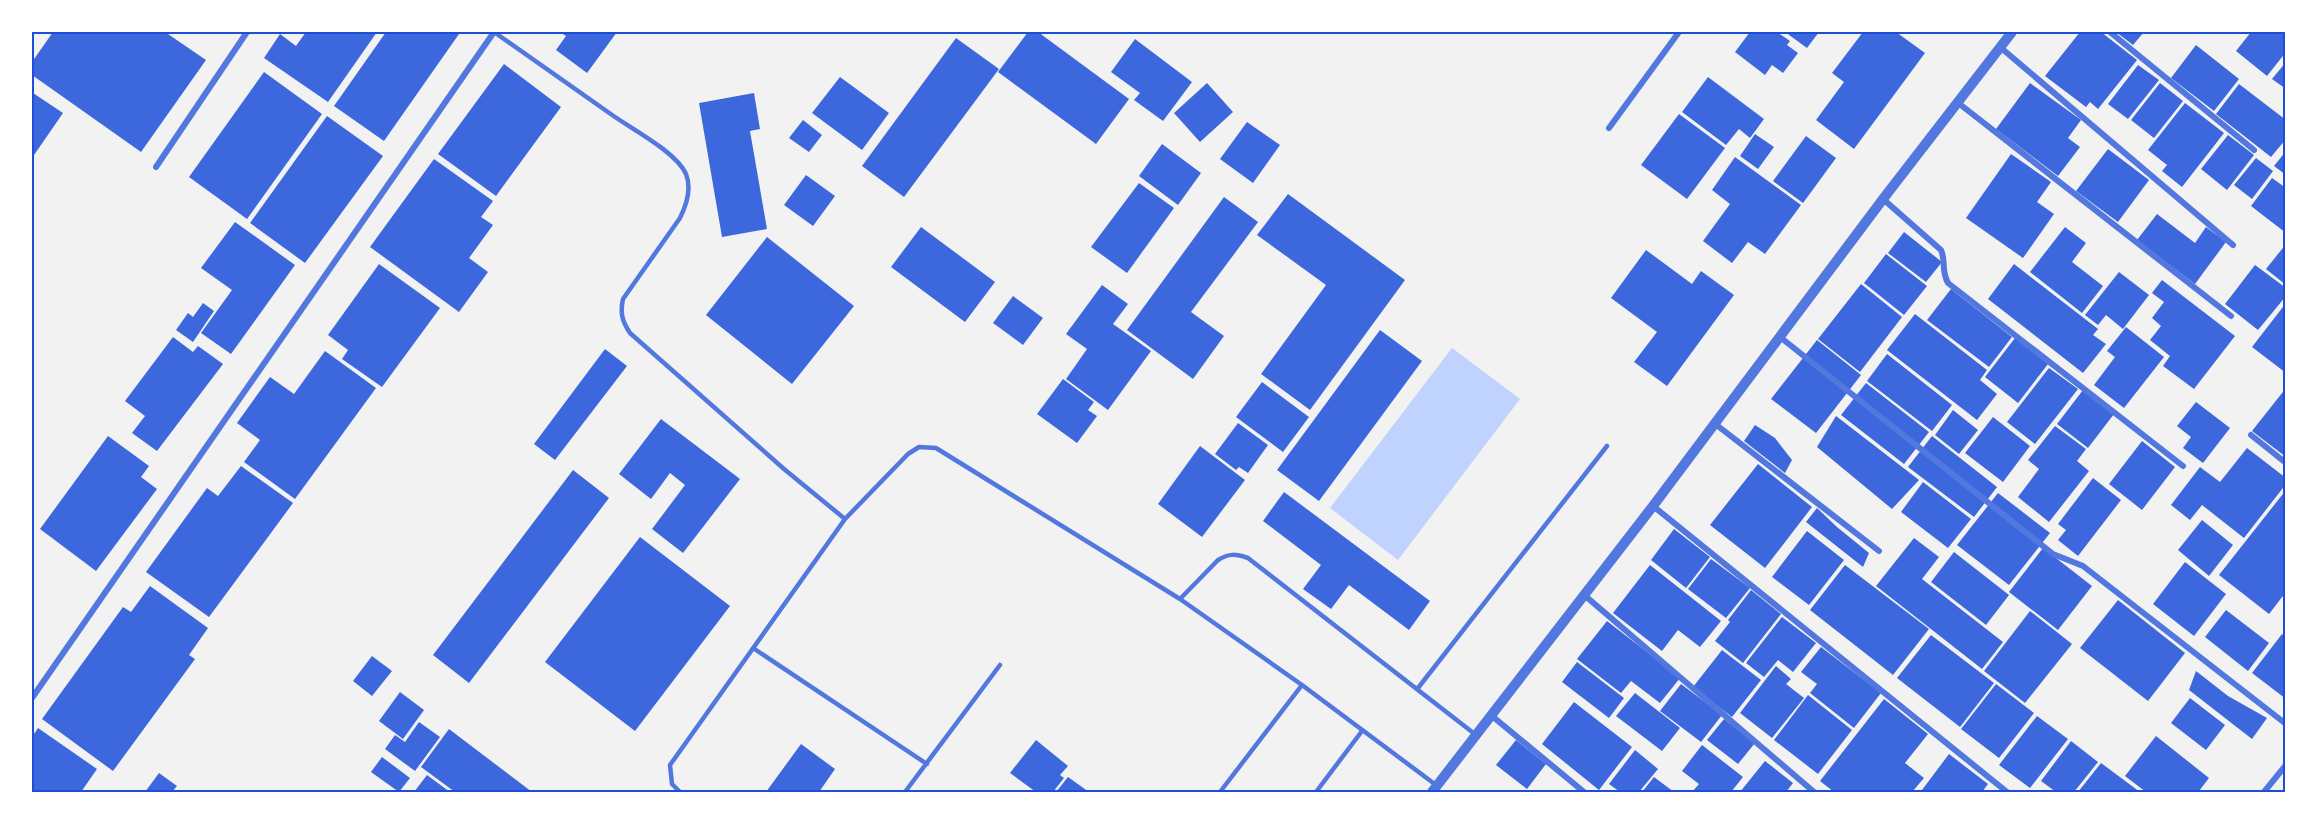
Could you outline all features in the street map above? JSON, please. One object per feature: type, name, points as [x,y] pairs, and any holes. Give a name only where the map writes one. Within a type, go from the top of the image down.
[{"type":"street","points":[[156,167],[247,32]]},
{"type":"street","points":[[32,698],[493,32]]},
{"type":"street","points":[[1609,128],[1679,32]]},
{"type":"street","points":[[1435,789],[1653,506],[1883,199],[2012,32]]},
{"type":"street","points":[[2110,32],[2254,150]]},
{"type":"street","points":[[2000,47],[2233,245]]},
{"type":"street","points":[[1957,102],[2231,316]]},
{"type":"street","points":[[1883,199],[1941,250],[1944,258],[1943,274],[1948,283],[2183,466]]},
{"type":"street","points":[[1780,337],[2054,554],[2083,566],[2286,724]]},
{"type":"street","points":[[1714,423],[1879,551]]},
{"type":"street","points":[[2251,435],[2286,464]]},
{"type":"street","points":[[1653,506],[2007,792]]},
{"type":"street","points":[[1583,594],[1814,792]]},
{"type":"street","points":[[1492,716],[1584,792]]},
{"type":"street","points":[[2264,792],[2286,765]]},
{"type":"lane","points":[[493,32],[671,157],[686,175],[689,188],[687,204],[680,218],[623,299],[621,312],[624,324],[647,349],[784,469],[845,519]]},
{"type":"lane","points":[[1418,688],[1607,446]]},
{"type":"lane","points":[[680,792],[672,784],[670,765],[845,519],[908,454],[919,447],[936,448],[1180,599],[1302,685],[1435,789]]},
{"type":"lane","points":[[1180,599],[1218,560],[1226,555],[1236,554],[1248,558],[1477,735]]},
{"type":"lane","points":[[753,648],[927,764]]},
{"type":"lane","points":[[905,792],[1000,665]]},
{"type":"lane","points":[[1220,792],[1302,685]]},
{"type":"lane","points":[[1316,792],[1362,731]]},
{"type":"water","points":[[1452,348],[1520,399],[1398,560],[1330,508]]},
{"type":"building","points":[[53,32],[165,32],[206,60],[141,152],[32,75],[32,62]]},
{"type":"building","points":[[306,32],[377,32],[328,102],[264,58],[280,34],[296,46]]},
{"type":"building","points":[[386,32],[456,32],[459,34],[384,141],[334,106]]},
{"type":"building","points":[[560,32],[617,32],[587,73],[556,50],[566,36]]},
{"type":"building","points":[[1028,32],[1038,32],[1129,99],[1096,144],[998,72]]},
{"type":"building","points":[[1750,32],[1777,32],[1790,41],[1787,45],[1798,53],[1783,73],[1772,65],[1765,75],[1735,52]]},
{"type":"building","points":[[1785,32],[1819,32],[1807,48]]},
{"type":"building","points":[[1863,32],[1896,32],[1925,53],[1854,149],[1816,120],[1844,82],[1832,73]]},
{"type":"building","points":[[2080,32],[2101,32],[2137,60],[2098,109],[2090,102],[2086,107],[2045,76]]},
{"type":"building","points":[[2116,32],[2144,32],[2133,45]]},
{"type":"building","points":[[2251,32],[2286,32],[2286,52],[2267,76],[2236,51]]},
{"type":"building","points":[[956,38],[999,69],[904,197],[862,166]]},
{"type":"building","points":[[1135,39],[1192,82],[1163,121],[1134,100],[1140,93],[1111,72]]},
{"type":"building","points":[[2196,45],[2239,79],[2214,111],[2171,78]]},
{"type":"building","points":[[2286,62],[2286,89],[2272,79]]},
{"type":"building","points":[[504,64],[561,107],[496,196],[438,154]]},
{"type":"building","points":[[2138,65],[2159,80],[2128,119],[2108,104]]},
{"type":"building","points":[[264,72],[322,114],[247,219],[189,177]]},
{"type":"building","points":[[840,77],[889,113],[862,150],[812,113]]},
{"type":"building","points":[[1708,77],[1764,119],[1750,138],[1739,129],[1726,145],[1682,112]]},
{"type":"building","points":[[1207,83],[1233,112],[1200,142],[1174,113]]},
{"type":"building","points":[[2030,83],[2081,120],[2068,138],[2080,147],[2058,176],[1996,129]]},
{"type":"building","points":[[2160,83],[2183,101],[2154,138],[2131,120]]},
{"type":"building","points":[[2239,84],[2286,120],[2286,139],[2271,157],[2216,114]]},
{"type":"building","points":[[33,93],[63,113],[32,158],[32,96]]},
{"type":"building","points":[[754,93],[760,129],[750,131],[767,229],[722,237],[699,103]]},
{"type":"building","points":[[2185,103],[2224,133],[2182,187],[2162,171],[2167,165],[2148,150]]},
{"type":"building","points":[[1679,114],[1725,148],[1687,199],[1641,165]]},
{"type":"building","points":[[327,116],[383,156],[305,263],[250,223]]},
{"type":"building","points":[[803,120],[822,135],[809,152],[789,138]]},
{"type":"building","points":[[1247,122],[1280,145],[1253,183],[1220,159]]},
{"type":"building","points":[[1755,134],[1774,147],[1758,169],[1740,156]]},
{"type":"building","points":[[2228,135],[2254,155],[2227,190],[2201,169]]},
{"type":"building","points":[[1806,136],[1836,158],[1803,203],[1773,181]]},
{"type":"building","points":[[1162,144],[1201,173],[1178,205],[1139,176]]},
{"type":"building","points":[[2108,149],[2149,180],[2118,222],[2076,191]]},
{"type":"building","points":[[2286,151],[2286,175],[2274,166]]},
{"type":"building","points":[[2011,154],[2051,182],[2037,202],[2054,214],[2023,258],[1966,218]]},
{"type":"building","points":[[1735,157],[1801,205],[1765,254],[1748,242],[1732,263],[1703,241],[1730,204],[1712,190]]},
{"type":"building","points":[[2256,158],[2273,171],[2252,199],[2234,185]]},
{"type":"building","points":[[434,159],[493,201],[481,217],[493,225],[469,258],[488,272],[459,312],[370,247]]},
{"type":"building","points":[[806,175],[835,196],[813,226],[784,205]]},
{"type":"building","points":[[2272,178],[2286,188],[2286,233],[2251,206]]},
{"type":"building","points":[[1139,183],[1174,208],[1127,273],[1091,247]]},
{"type":"building","points":[[1288,194],[1405,280],[1310,410],[1261,374],[1326,285],[1257,235]]},
{"type":"building","points":[[1224,197],[1258,222],[1191,312],[1224,336],[1193,379],[1127,330]]},
{"type":"building","points":[[2157,214],[2195,243],[2206,227],[2226,242],[2195,284],[2137,240]]},
{"type":"building","points":[[235,222],[295,265],[231,354],[201,333],[232,290],[201,268]]},
{"type":"building","points":[[921,227],[995,282],[965,322],[891,267]]},
{"type":"building","points":[[2065,227],[2086,243],[2072,262],[2103,286],[2082,313],[2030,272]]},
{"type":"building","points":[[1904,232],[1942,262],[1926,282],[1888,253]]},
{"type":"building","points":[[767,237],[854,306],[792,384],[706,315]]},
{"type":"building","points":[[2286,244],[2286,285],[2266,269]]},
{"type":"building","points":[[1646,250],[1692,284],[1701,271],[1734,295],[1667,386],[1634,362],[1657,332],[1611,298]]},
{"type":"building","points":[[1886,254],[1927,286],[1904,315],[1864,283]]},
{"type":"building","points":[[379,264],[440,308],[382,387],[342,359],[348,350],[328,335]]},
{"type":"building","points":[[2014,264],[2098,329],[2093,335],[2106,344],[2083,373],[1988,299]]},
{"type":"building","points":[[2255,265],[2286,288],[2286,296],[2258,330],[2225,304]]},
{"type":"building","points":[[2119,272],[2149,295],[2123,329],[2106,315],[2098,325],[2085,315]]},
{"type":"building","points":[[2162,280],[2235,336],[2194,389],[2163,366],[2170,356],[2150,340],[2161,326],[2152,318],[2164,302],[2152,293]]},
{"type":"building","points":[[1861,284],[1902,317],[1860,372],[1818,339]]},
{"type":"building","points":[[1102,285],[1128,304],[1113,324],[1151,351],[1108,410],[1066,379],[1087,349],[1066,334]]},
{"type":"building","points":[[1951,289],[2012,337],[1989,367],[1927,320]]},
{"type":"building","points":[[1013,296],[1043,318],[1023,345],[993,323]]},
{"type":"building","points":[[203,303],[214,311],[193,342],[176,330],[188,313],[193,317]]},
{"type":"building","points":[[2286,303],[2286,373],[2252,347]]},
{"type":"building","points":[[1915,314],[1987,370],[1980,380],[1997,394],[1977,420],[1887,350]]},
{"type":"building","points":[[2126,327],[2164,357],[2124,408],[2094,385],[2115,357],[2107,351]]},
{"type":"building","points":[[1380,330],[1422,361],[1319,501],[1277,470]]},
{"type":"building","points":[[173,337],[193,352],[198,346],[223,364],[157,451],[132,433],[145,416],[125,401]]},
{"type":"building","points":[[2015,338],[2048,364],[2018,403],[1985,377]]},
{"type":"building","points":[[1817,340],[1861,375],[1816,433],[1771,399]]},
{"type":"building","points":[[605,349],[627,366],[555,460],[534,444]]},
{"type":"building","points":[[325,351],[376,388],[295,499],[244,462],[260,440],[237,423],[270,377],[294,394]]},
{"type":"building","points":[[1887,354],[1952,405],[1932,431],[1867,381]]},
{"type":"building","points":[[2049,368],[2078,389],[2035,444],[2007,422]]},
{"type":"building","points":[[1063,379],[1094,402],[1088,410],[1097,416],[1077,443],[1037,414]]},
{"type":"building","points":[[1262,382],[1309,417],[1283,452],[1236,417]]},
{"type":"building","points":[[1866,383],[1929,432],[1904,464],[1841,415]]},
{"type":"building","points":[[2286,388],[2286,457],[2252,431]]},
{"type":"building","points":[[2083,390],[2114,414],[2088,448],[2057,424]]},
{"type":"building","points":[[2196,402],[2230,428],[2203,463],[2183,448],[2191,437],[2177,426]]},
{"type":"building","points":[[1953,410],[1978,430],[1959,454],[1935,435]]},
{"type":"building","points":[[1836,416],[1919,480],[1892,509],[1817,447]]},
{"type":"building","points":[[1993,417],[2030,446],[2003,482],[1965,453]]},
{"type":"building","points":[[661,419],[740,479],[683,553],[652,529],[685,485],[670,473],[651,499],[619,474]]},
{"type":"building","points":[[1238,423],[1268,445],[1248,473],[1239,467],[1236,470],[1215,454]]},
{"type":"building","points":[[1755,425],[1775,438],[1792,460],[1785,473],[1744,441]]},
{"type":"building","points":[[2055,426],[2086,449],[2077,461],[2089,471],[2049,522],[2018,497],[2039,469],[2028,460]]},
{"type":"building","points":[[108,436],[149,466],[141,477],[157,489],[96,571],[40,529]]},
{"type":"building","points":[[1932,436],[1997,487],[1974,517],[1908,467]]},
{"type":"building","points":[[2142,441],[2175,467],[2142,510],[2109,484]]},
{"type":"building","points":[[1200,446],[1245,480],[1202,537],[1158,504]]},
{"type":"building","points":[[2247,448],[2286,478],[2286,484],[2244,538],[2202,505],[2190,520],[2171,505],[2200,467],[2220,482]]},
{"type":"building","points":[[1758,464],[1812,507],[1765,568],[1710,525]]},
{"type":"building","points":[[241,466],[293,503],[209,617],[146,572],[207,488],[218,496]]},
{"type":"building","points":[[573,470],[609,498],[469,683],[433,655]]},
{"type":"building","points":[[2093,478],[2121,500],[2078,556],[2058,540],[2066,530],[2058,524]]},
{"type":"building","points":[[1923,482],[1971,519],[1948,548],[1901,512]]},
{"type":"building","points":[[2286,490],[2286,592],[2269,614],[2219,575]]},
{"type":"building","points":[[1284,492],[1430,601],[1409,630],[1349,585],[1331,609],[1303,589],[1321,565],[1263,521]]},
{"type":"building","points":[[1998,493],[2050,533],[2009,585],[1957,545]]},
{"type":"building","points":[[1817,508],[1869,553],[1863,567],[1806,522]]},
{"type":"building","points":[[2202,520],[2233,545],[2209,576],[2178,550]]},
{"type":"building","points":[[1674,529],[1710,557],[1686,588],[1651,560]]},
{"type":"building","points":[[1807,531],[1844,560],[1809,605],[1772,577]]},
{"type":"building","points":[[640,537],[730,606],[635,731],[545,662]]},
{"type":"building","points":[[1914,538],[1939,557],[1922,579],[2003,642],[1982,669],[1876,586]]},
{"type":"building","points":[[2043,548],[2092,586],[2058,630],[2009,592]]},
{"type":"building","points":[[1954,552],[2009,595],[1986,625],[1931,582]]},
{"type":"building","points":[[1711,559],[1750,588],[1726,618],[1688,589]]},
{"type":"building","points":[[2185,562],[2226,594],[2194,636],[2153,604]]},
{"type":"building","points":[[1650,565],[1721,621],[1700,647],[1678,630],[1662,651],[1613,613]]},
{"type":"building","points":[[1845,565],[1929,629],[1893,675],[1810,610]]},
{"type":"building","points":[[150,586],[208,628],[189,655],[195,659],[113,771],[42,719],[123,607],[131,612]]},
{"type":"building","points":[[1751,590],[1781,614],[1743,663],[1715,641]]},
{"type":"building","points":[[2118,600],[2185,653],[2148,701],[2080,648]]},
{"type":"building","points":[[2226,610],[2269,643],[2248,671],[2205,637]]},
{"type":"building","points":[[2030,611],[2072,644],[2025,703],[1984,671]]},
{"type":"building","points":[[1782,617],[1816,643],[1793,672],[1778,660],[1764,677],[1746,663]]},
{"type":"building","points":[[1607,621],[1680,678],[1660,703],[1631,681],[1621,693],[1577,659]]},
{"type":"building","points":[[2282,634],[2286,637],[2286,699],[2252,673]]},
{"type":"building","points":[[1931,635],[1994,683],[1960,727],[1897,678]]},
{"type":"building","points":[[1821,647],[1881,693],[1854,728],[1810,693],[1817,684],[1801,672]]},
{"type":"building","points":[[1722,650],[1761,680],[1732,717],[1693,687]]},
{"type":"building","points":[[372,656],[392,671],[372,696],[353,681]]},
{"type":"building","points":[[1577,662],[1624,698],[1609,718],[1562,682]]},
{"type":"building","points":[[1776,666],[1791,679],[1786,684],[1804,698],[1772,738],[1740,713]]},
{"type":"building","points":[[2196,671],[2228,696],[2267,718],[2252,739],[2189,690]]},
{"type":"building","points":[[1681,684],[1722,715],[1701,742],[1660,711]]},
{"type":"building","points":[[1996,684],[2034,713],[1999,758],[1961,729]]},
{"type":"building","points":[[400,692],[424,710],[403,739],[379,721]]},
{"type":"building","points":[[1635,693],[1680,728],[1662,751],[1616,716]]},
{"type":"building","points":[[1808,695],[1852,730],[1818,774],[1774,740]]},
{"type":"building","points":[[2190,698],[2225,725],[2206,750],[2171,723]]},
{"type":"building","points":[[1884,699],[1928,734],[1905,763],[1924,778],[1912,792],[1834,792],[1820,781]]},
{"type":"building","points":[[1574,702],[1632,747],[1599,790],[1542,744]]},
{"type":"building","points":[[2037,716],[2068,739],[2030,788],[1999,765]]},
{"type":"building","points":[[1724,719],[1755,743],[1738,764],[1707,740]]},
{"type":"building","points":[[419,722],[440,737],[415,771],[385,749],[395,735],[405,742]]},
{"type":"building","points":[[38,728],[97,769],[81,792],[32,792],[32,737]]},
{"type":"building","points":[[449,729],[532,792],[455,792],[421,767]]},
{"type":"building","points":[[2156,736],[2209,778],[2199,791],[2201,792],[2146,792],[2125,776]]},
{"type":"building","points":[[1036,740],[1068,766],[1060,775],[1064,778],[1053,792],[1036,792],[1010,773]]},
{"type":"building","points":[[1516,740],[1546,764],[1527,789],[1496,765]]},
{"type":"building","points":[[2071,741],[2098,762],[2074,792],[2056,792],[2041,781]]},
{"type":"building","points":[[801,744],[835,769],[819,792],[766,792]]},
{"type":"building","points":[[1702,745],[1743,777],[1731,792],[1692,792],[1699,784],[1682,771]]},
{"type":"building","points":[[1635,750],[1658,769],[1639,792],[1620,792],[1609,784]]},
{"type":"building","points":[[1949,754],[1988,784],[1982,792],[1925,792],[1922,790]]},
{"type":"building","points":[[382,757],[410,778],[399,792],[371,772]]},
{"type":"building","points":[[1765,761],[1793,783],[1786,792],[1740,792]]},
{"type":"building","points":[[2101,763],[2140,792],[2078,792]]},
{"type":"building","points":[[159,773],[177,786],[172,792],[145,792]]},
{"type":"building","points":[[427,775],[450,792],[414,792]]},
{"type":"building","points":[[1068,777],[1089,792],[1056,792]]},
{"type":"building","points":[[1654,777],[1674,792],[1642,792]]}]
